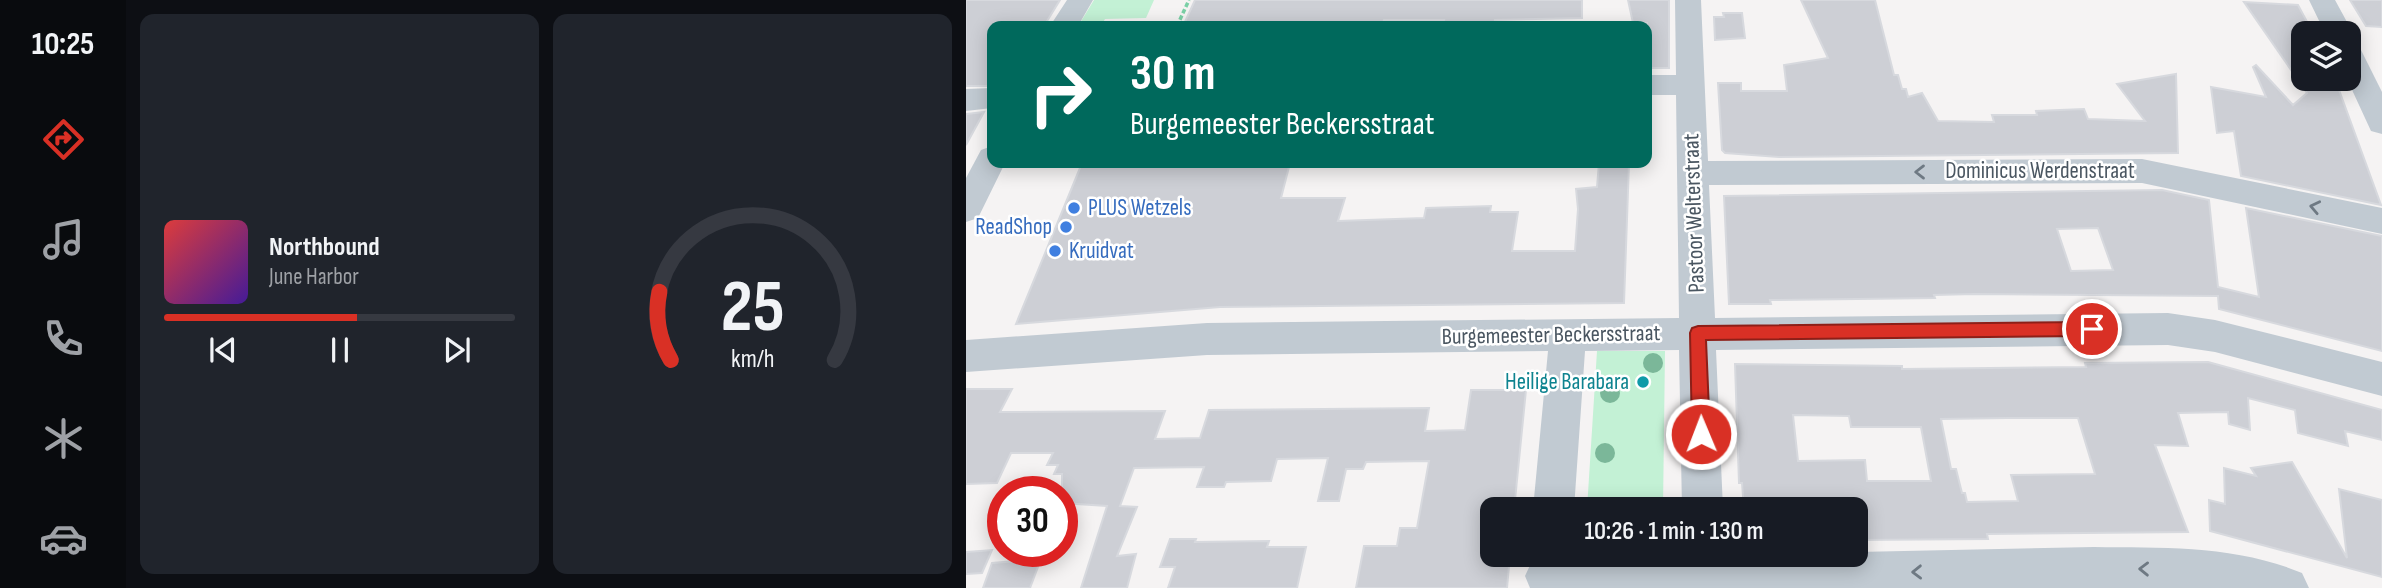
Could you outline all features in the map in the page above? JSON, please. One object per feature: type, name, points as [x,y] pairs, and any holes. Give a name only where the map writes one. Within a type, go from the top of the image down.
[{"type":"street","points":[[1067,21],[1080,0]]},
{"type":"street","name":"Pastoor Welterstraat","points":[[1688,0],[1702,497]]},
{"type":"street","points":[[2322,0],[2333,21]]},
{"type":"street","points":[[2361,49],[2378,50]]},
{"type":"street","points":[[2361,77],[2382,122]]},
{"type":"street","points":[[1652,85],[1691,85]]},
{"type":"street","points":[[966,100],[987,99]]},
{"type":"street","points":[[966,209],[987,168]]},
{"type":"street","name":"Dominicus Werdenstraat","points":[[1693,173],[2142,171],[2382,221]]},
{"type":"street","name":"Burgemeester Beckersstraat","points":[[966,356],[1208,339],[2179,330],[2215,336],[2382,379]]},
{"type":"street","points":[[1554,497],[1568,334]]},
{"type":"street","points":[[1547,573],[1682,567]]},
{"type":"street","points":[[1868,567],[2094,568],[2287,588]]},
{"type":"path","points":[[1179,21],[1189,0]]},
{"type":"green space","points":[[1094,0],[1154,0],[1146,18],[1081,21]]},
{"type":"green space","points":[[1597,351],[1665,351],[1663,497],[1588,497]]},
{"type":"building","points":[[966,0],[1060,0],[1047,21],[987,21],[987,86],[966,86]]},
{"type":"building","points":[[1195,0],[1582,0],[1582,18],[1495,21],[1185,21]]},
{"type":"building","points":[[1628,0],[1669,0],[1669,68],[1652,68],[1652,21],[1633,21]]},
{"type":"building","points":[[1801,0],[1875,0],[1894,75],[1898,75],[1902,89],[1906,89],[1908,97],[1922,93],[1938,121],[1994,122],[1992,115],[2037,115],[2036,111],[2084,109],[2088,119],[2145,121],[2117,84],[2176,74],[2178,153],[1779,157],[1725,153],[1722,150],[1718,83],[1741,83],[1741,91],[1787,91],[1784,65],[1828,58]]},
{"type":"building","points":[[2350,0],[2382,0],[2382,27],[2366,26]]},
{"type":"building","points":[[2244,2],[2298,5],[2307,21],[2291,21],[2291,70]]},
{"type":"building","points":[[1723,13],[1742,13],[1745,38],[1715,40],[1714,17],[1724,17]]},
{"type":"building","points":[[2256,65],[2293,105],[2307,93],[2306,91],[2339,91],[2381,205],[2241,176],[2234,131],[2217,133],[2211,87],[2266,97],[2253,67]]},
{"type":"building","points":[[984,112],[966,145],[966,114]]},
{"type":"building","points":[[1080,168],[1289,168],[1281,198],[1345,198],[1338,221],[1424,218],[1426,208],[1491,206],[1490,212],[1518,212],[1512,251],[1575,251],[1578,209],[1576,189],[1597,187],[1599,168],[1629,168],[1624,303],[1220,307],[1016,324]]},
{"type":"building","points":[[2162,190],[2209,200],[2218,287],[2259,297],[2246,208],[2382,236],[2382,351],[2219,309],[2218,296],[1975,294],[1934,295],[1935,298],[1770,300],[1771,304],[1729,304],[1724,196]],"holes":[[[2098,228],[2113,270],[2071,271],[2057,229]]]},
{"type":"building","points":[[2208,362],[2382,410],[2382,440],[2345,431],[2348,446],[2298,433],[2295,410],[2248,398],[2250,430],[2229,424],[2228,412],[2178,413],[2188,446],[2155,445],[2188,532],[1987,534],[1988,539],[1868,540],[1868,497],[1743,497],[1742,483],[1739,483],[1735,364],[1902,366],[1902,369],[2086,367],[2085,363]],"holes":[[[1793,415],[1849,416],[1851,427],[1921,427],[1931,481],[1867,481],[1865,460],[1798,461]],[[2078,418],[2095,474],[2011,475],[2018,501],[1967,502],[1956,469],[1951,469],[1941,419]]]},
{"type":"building","points":[[966,389],[1012,389],[1000,412],[1165,411],[1155,439],[1200,438],[1209,410],[1429,408],[1425,431],[1465,430],[1471,390],[1526,390],[1515,497],[1480,497],[1480,567],[1509,567],[1507,588],[1356,588],[1364,546],[1397,546],[1400,528],[1417,528],[1429,461],[1366,462],[1363,469],[1346,469],[1339,501],[1318,501],[1328,458],[1277,459],[1271,481],[1226,482],[1224,487],[1197,487],[1204,467],[1134,468],[1120,506],[1137,507],[1117,556],[1136,554],[1127,588],[1081,588],[1107,506],[1078,504],[1078,476],[1054,474],[1058,465],[1047,465],[1053,453],[1011,453],[1000,476],[987,476],[987,483],[966,484]]},
{"type":"building","points":[[2292,462],[2347,558],[2339,489],[2382,500],[2382,577],[2210,531],[2209,500],[2225,504],[2224,468],[2256,476],[2251,468]]},
{"type":"building","points":[[1170,539],[1196,539],[1195,542],[1269,541],[1267,547],[1306,547],[1297,588],[1168,588],[1175,567],[1160,567]]},
{"type":"building","points":[[987,550],[987,562],[982,573],[966,574],[966,552]]},
{"type":"building","points":[[991,567],[1038,567],[1030,588],[983,588]]},
{"type":"place","name":"PLUS Wetzels","points":[[1074,208]]},
{"type":"place","name":"ReadShop","points":[[1066,227]]},
{"type":"place","name":"Kruidvat","points":[[1055,251]]},
{"type":"place","name":"Heilige Barabara","points":[[1643,382]]},
{"type":"route","points":[[1701,434],[1698,333],[2092,329]]}]
